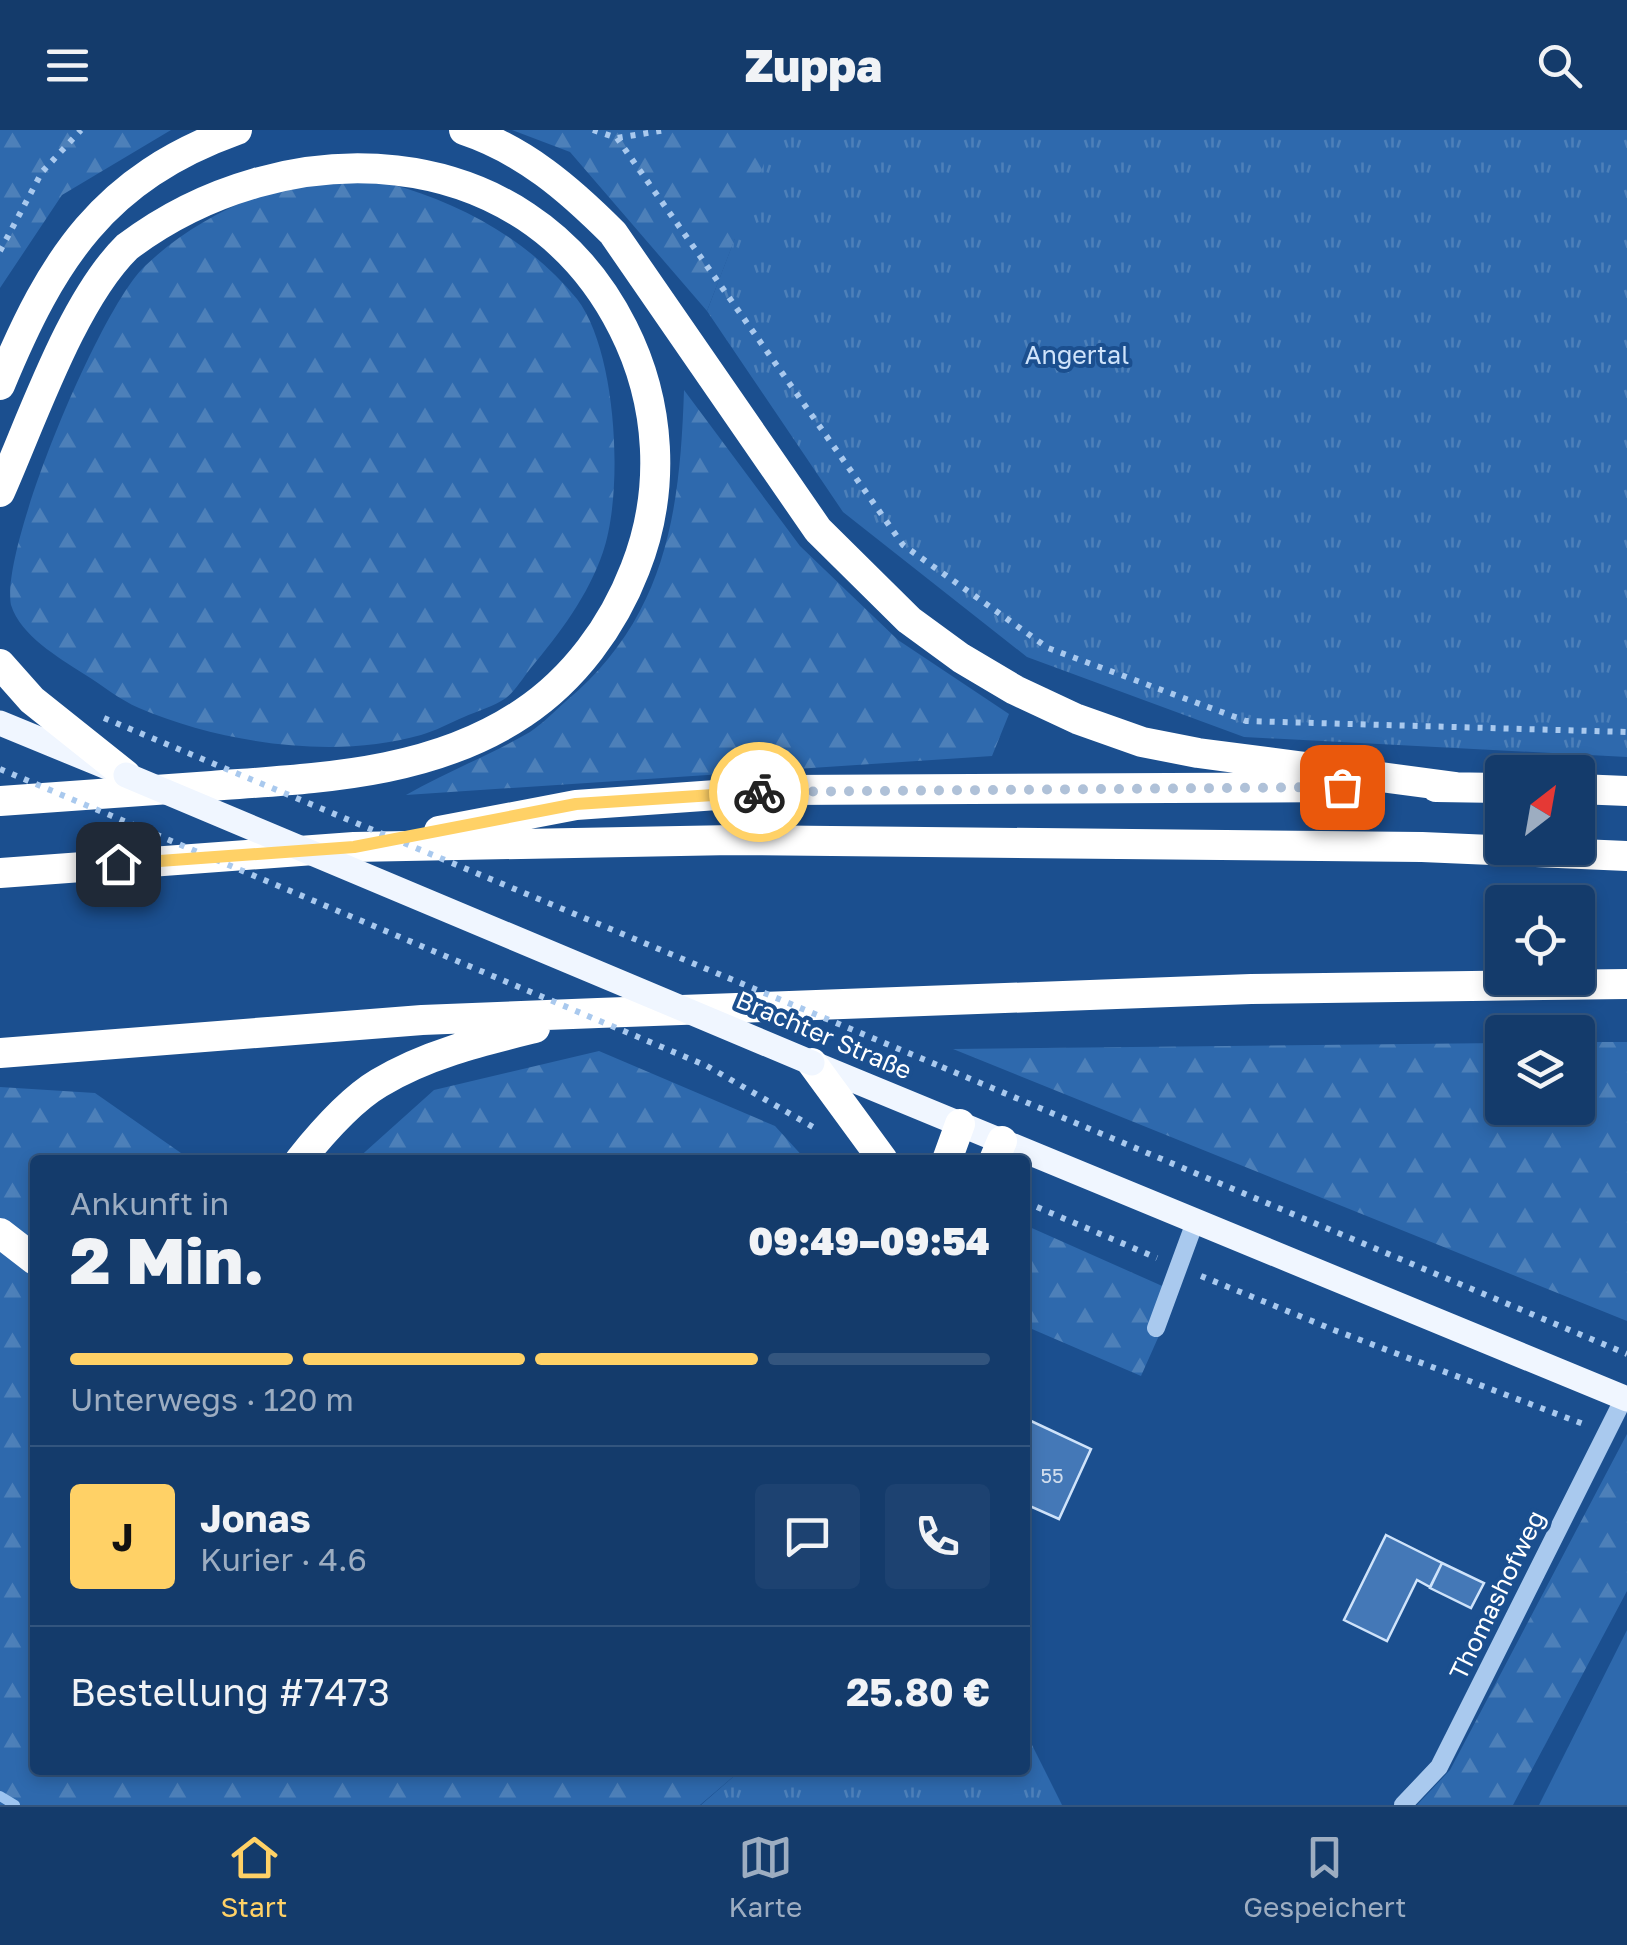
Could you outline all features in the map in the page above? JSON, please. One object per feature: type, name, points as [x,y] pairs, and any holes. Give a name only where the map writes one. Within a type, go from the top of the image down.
[{"type":"highway","points":[[0,384],[35,303],[92,222],[133,184],[164,164],[237,130]]},
{"type":"highway","points":[[464,130],[524,157],[582,202],[613,233],[818,530],[909,620],[961,658],[1077,719],[1142,742],[1198,753],[1456,786]]},
{"type":"highway","points":[[0,492],[74,326],[97,284],[124,249],[206,189],[239,172],[304,154],[341,151],[409,158],[482,184],[528,213],[571,251],[616,312],[647,388],[654,430],[656,477],[651,512],[644,546],[626,592],[578,664],[521,715],[437,753],[354,776],[0,801]]},
{"type":"highway","points":[[0,664],[32,700],[126,774]]},
{"type":"highway","points":[[354,847],[576,804],[788,790],[1485,787]]},
{"type":"highway","points":[[1595,790],[1627,791]]},
{"type":"highway","points":[[0,873],[354,847],[732,840],[1422,847],[1627,856]]},
{"type":"highway","points":[[0,1053],[422,1020],[1251,989],[1627,984]]},
{"type":"highway","points":[[304,1155],[377,1084],[455,1048],[598,1013]]},
{"type":"highway","points":[[812,1063],[879,1155]]},
{"type":"highway","points":[[949,1155],[960,1124]]},
{"type":"highway","points":[[0,1232],[30,1256]]},
{"type":"main road","name":"Brachter Straße","points":[[8,727],[960,1124],[998,1151]]},
{"type":"main road","name":"Brachter Straße","points":[[1030,1163],[1194,1222],[1626,1399]]},
{"type":"street","points":[[1156,1328],[1194,1222]]},
{"type":"street","name":"Thomashofweg","points":[[1404,1805],[1440,1767],[1626,1399]]},
{"type":"path","points":[[0,251],[42,172],[82,130]]},
{"type":"path","points":[[593,130],[617,138],[666,130]]},
{"type":"path","points":[[617,138],[903,545],[1048,648],[1246,720],[1627,732]]},
{"type":"path","points":[[104,718],[1627,1354]]},
{"type":"path","points":[[0,769],[707,1066],[830,1140]]},
{"type":"path","points":[[1030,1204],[1334,1330],[1606,1432]]},
{"type":"green space","points":[[0,130],[171,130],[62,195],[0,288]]},
{"type":"green space","points":[[512,130],[777,130],[707,311],[570,152]]},
{"type":"green space","name":"Angertal","points":[[596,130],[1627,130],[1627,757],[1244,737],[1027,657],[843,512],[707,311],[735,238]]},
{"type":"green space","points":[[307,178],[390,184],[468,213],[516,242],[559,278],[590,322],[601,352],[613,422],[613,494],[603,552],[581,599],[516,688],[491,706],[421,735],[352,746],[315,747],[241,739],[139,708],[52,653],[23,626],[11,605],[21,533],[37,483],[80,376],[126,290],[145,266],[181,236],[242,203]]},
{"type":"green space","points":[[684,390],[800,546],[898,640],[1009,714],[992,756],[406,795],[534,729],[599,670],[626,635],[661,561],[671,521]]},
{"type":"green space","points":[[1595,1042],[1627,1042],[1627,1321],[953,1049],[1485,1043],[1485,1125],[1595,1125]]},
{"type":"green space","points":[[599,1051],[775,1126],[801,1155],[362,1155],[434,1090]]},
{"type":"green space","points":[[0,1087],[95,1093],[184,1155],[30,1155],[30,1775],[735,1775],[700,1805],[0,1805]]},
{"type":"green space","points":[[1030,1227],[1178,1293],[1141,1376],[1030,1328]]},
{"type":"green space","points":[[1627,1434],[1627,1591],[1513,1805],[1417,1805],[1450,1770]]},
{"type":"green space","points":[[1627,1630],[1627,1805],[1539,1805]]},
{"type":"green space","points":[[1030,1741],[1062,1805],[701,1805],[735,1775],[1030,1775]]},
{"type":"building","points":[[1030,1423],[1091,1449],[1059,1519],[1030,1506]]},
{"type":"building","points":[[1386,1535],[1442,1563],[1430,1587],[1417,1580],[1387,1641],[1344,1620]]},
{"type":"building","points":[[1442,1563],[1484,1583],[1471,1608],[1430,1588]]},
{"type":"waterway","points":[[0,1796],[15,1805]]},
{"type":"way so far","points":[[759,792],[1342,787]]},
{"type":"route","points":[[118,864],[354,847],[576,804],[759,792]]}]
